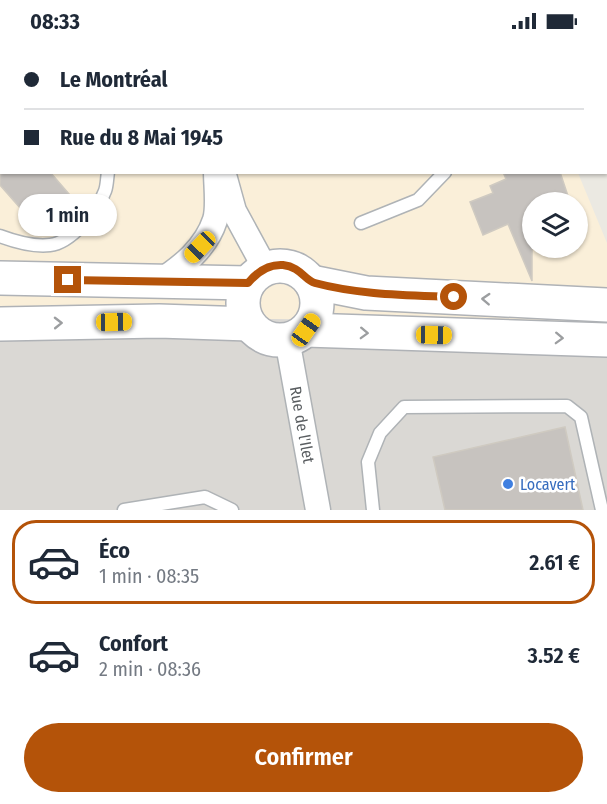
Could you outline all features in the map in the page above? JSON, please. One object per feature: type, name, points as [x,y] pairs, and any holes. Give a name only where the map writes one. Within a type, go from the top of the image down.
[{"type":"main road","points":[[0,278],[159,282],[256,276],[275,265],[286,265],[304,274],[311,282],[316,294],[317,307],[313,319],[297,334]]},
{"type":"main road","points":[[256,276],[243,304],[244,314],[256,332],[266,337],[297,334],[607,340]]},
{"type":"main road","points":[[311,282],[366,293],[607,305]]},
{"type":"main road","points":[[0,324],[159,321],[249,324]]},
{"type":"street","points":[[159,282],[182,267],[200,247],[216,219],[216,174]]},
{"type":"street","points":[[224,174],[256,276]]},
{"type":"street","name":"Rue de l'Ilet","points":[[297,334],[318,510]]},
{"type":"lane","points":[[0,236],[18,243],[52,245],[72,236],[92,214],[105,191],[108,174]]},
{"type":"lane","points":[[362,223],[418,200],[444,174]]},
{"type":"lane","points":[[373,510],[368,462],[380,433],[404,407],[567,406],[581,417],[602,510]]},
{"type":"lane","points":[[124,510],[205,497],[232,510]]},
{"type":"shaded area","points":[[0,174],[578,174],[586,192],[522,192],[522,258],[588,258],[588,197],[607,243],[607,325],[271,319],[0,308]]},
{"type":"shaded area","points":[[0,308],[271,319],[607,325],[607,510],[0,510]]},
{"type":"building","points":[[0,174],[52,174],[82,209],[56,233],[43,234],[0,185]]},
{"type":"building","points":[[504,174],[561,174],[567,192],[522,192],[522,257],[508,224],[483,235],[470,202],[493,193],[490,186],[506,179]]},
{"type":"building","points":[[522,258],[532,258],[532,281]]},
{"type":"building","name":"Locavert","points":[[565,427],[583,510],[445,510],[433,457]]},
{"type":"place","name":"Locavert","points":[[508,484]]},
{"type":"route","points":[[68,280],[248,283],[255,274],[265,268],[286,265],[304,274],[311,282],[366,293],[454,297]]}]
